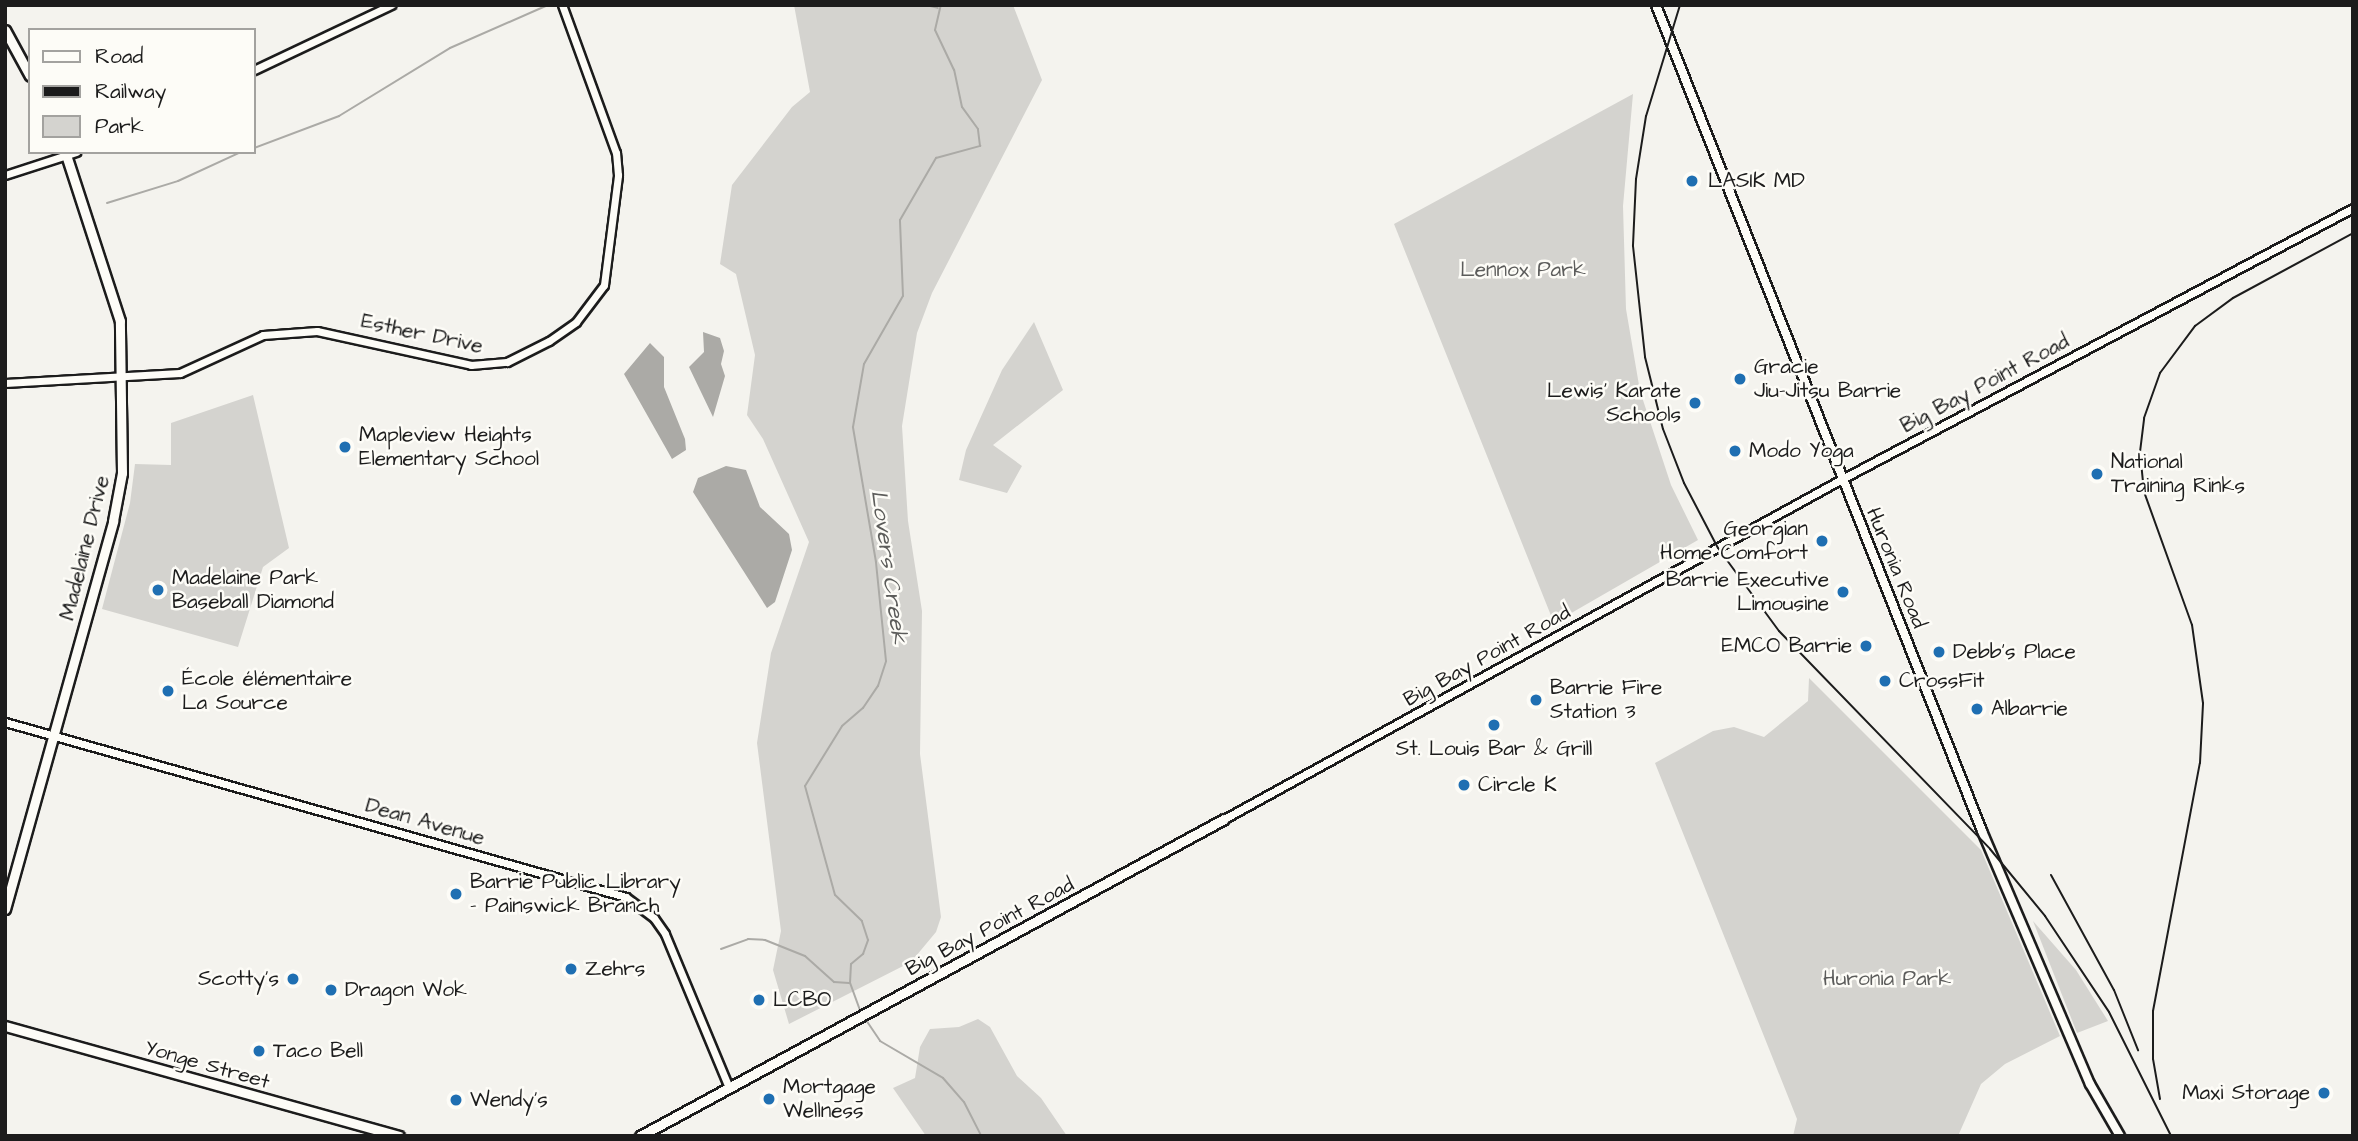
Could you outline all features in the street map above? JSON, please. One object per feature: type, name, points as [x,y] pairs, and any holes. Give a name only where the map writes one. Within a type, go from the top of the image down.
[{"type":"main road","name":"Huronia Road","points":[[1656,5],[1982,831],[2090,1084],[2120,1136]]},
{"type":"main road","points":[[5,30],[28,72]]},
{"type":"main road","name":"Madelaine Drive","points":[[5,909],[121,488],[122,380],[119,317],[69,154]]},
{"type":"main road","name":"Big Bay Point Road","points":[[640,1136],[728,1085],[1224,820]]},
{"type":"main road","name":"Yonge Street","points":[[5,1026],[399,1136]]},
{"type":"street","points":[[256,69],[391,5]]},
{"type":"street","name":"Esther Drive","points":[[5,383],[122,380],[180,373],[263,335],[317,331],[459,363],[496,365],[528,353],[576,322],[604,285],[618,175],[616,153],[562,5]]},
{"type":"street","points":[[5,175],[66,154]]},
{"type":"street","name":"Big Bay Point Road","points":[[1224,820],[1842,479],[2353,208]]},
{"type":"street","name":"Dean Avenue","points":[[5,722],[626,897],[654,918],[665,934],[728,1085]]},
{"type":"green space","points":[[794,5],[1013,5],[1042,80],[932,293],[917,333],[902,426],[908,521],[922,611],[920,754],[941,917],[936,932],[911,962],[789,1024],[773,970],[781,931],[757,743],[771,653],[809,542],[763,439],[747,415],[755,355],[736,274],[720,264],[732,185],[792,107],[810,92]]},
{"type":"green space","name":"Lennox Park","points":[[1633,94],[1623,206],[1626,309],[1640,391],[1671,485],[1698,540],[1554,623],[1394,224]]},
{"type":"green space","points":[[1034,322],[1063,390],[993,445],[1022,466],[1007,493],[959,480],[966,450],[1002,370]]},
{"type":"green space","points":[[253,395],[289,548],[263,567],[238,647],[102,609],[130,503],[135,464],[171,465],[171,423]]},
{"type":"green space","name":"Huronia Park","points":[[1809,678],[1981,850],[2060,1036],[2005,1064],[1981,1084],[1958,1136],[1793,1136],[1797,1119],[1655,763],[1713,731],[1734,727],[1764,737],[1808,701]]},
{"type":"green space","points":[[2033,921],[2076,970],[2108,1021],[2077,1033]]},
{"type":"green space","points":[[978,1019],[990,1027],[1017,1076],[1041,1098],[1067,1136],[926,1136],[893,1088],[915,1078],[920,1047],[930,1029],[959,1027]]},
{"type":"shaded area","points":[[703,332],[720,338],[724,351],[721,364],[725,376],[713,417],[689,367],[704,352]]},
{"type":"shaded area","points":[[650,343],[664,357],[664,387],[685,439],[686,450],[672,459],[624,374]]},
{"type":"shaded area","points":[[726,466],[746,470],[760,507],[789,534],[792,550],[775,602],[767,608],[693,492],[698,478]]},
{"type":"waterway","points":[[256,147],[339,116],[450,48],[548,5]]},
{"type":"waterway","points":[[926,5],[938,8]]},
{"type":"waterway","name":"Lovers Creek","points":[[861,1013],[850,983],[851,964],[863,954],[868,940],[862,921],[835,895],[805,786],[842,726],[863,708],[878,686],[886,661],[876,562],[853,427],[864,364],[903,296],[900,220],[936,158],[980,146],[978,129],[962,107],[954,70],[935,30],[941,5]]},
{"type":"waterway","points":[[107,203],[178,181],[237,154]]},
{"type":"waterway","points":[[721,949],[748,939],[765,940],[805,956],[834,982],[849,983]]},
{"type":"waterway","name":"Lovers Creek","points":[[864,1017],[880,1041],[943,1078],[964,1102],[981,1136]]},
{"type":"railway","points":[[1680,5],[1646,116],[1636,179],[1633,246],[1645,357],[1663,429],[1684,483],[1718,548],[1779,631],[1990,849],[2045,916],[2109,1012],[2171,1136]]},
{"type":"railway","points":[[2160,1099],[2153,1059],[2153,1011],[2200,763],[2203,703],[2192,625],[2144,492],[2140,452],[2144,418],[2160,373],[2195,326],[2233,298],[2353,233]]},
{"type":"railway","points":[[2051,875],[2114,990],[2138,1050]]},
{"type":"place","name":"LASIK MD","points":[[1692,181]]},
{"type":"place","name":"Gracie Jiu-Jitsu Barrie","points":[[1740,379]]},
{"type":"place","name":"Lewis’ Karate Schools","points":[[1695,403]]},
{"type":"place","name":"Mapleview Heights Elementary School","points":[[345,447]]},
{"type":"place","name":"Modo Yoga","points":[[1735,451]]},
{"type":"place","name":"National Training Rinks","points":[[2097,474]]},
{"type":"place","name":"Georgian Home Comfort","points":[[1822,541]]},
{"type":"place","name":"Madelaine Park Baseball Diamond","points":[[158,590]]},
{"type":"place","name":"Barrie Executive Limousine","points":[[1843,592]]},
{"type":"place","name":"EMCO Barrie","points":[[1866,646]]},
{"type":"place","name":"Debb's Place","points":[[1939,652]]},
{"type":"place","name":"CrossFit","points":[[1885,681]]},
{"type":"place","name":"École élémentaire La Source","points":[[168,691]]},
{"type":"place","name":"Barrie Fire Station 3","points":[[1536,700]]},
{"type":"place","name":"Albarrie","points":[[1977,709]]},
{"type":"place","name":"St. Louis Bar & Grill","points":[[1494,725]]},
{"type":"place","name":"Circle K","points":[[1464,785]]},
{"type":"place","name":"Barrie Public Library - Painswick Branch","points":[[456,894]]},
{"type":"place","name":"Zehrs","points":[[571,969]]},
{"type":"place","name":"Scotty's","points":[[293,979]]},
{"type":"place","name":"Dragon Wok","points":[[331,990]]},
{"type":"place","name":"LCBO","points":[[759,1000]]},
{"type":"place","name":"Taco Bell","points":[[259,1051]]},
{"type":"place","name":"Maxi Storage","points":[[2324,1093]]},
{"type":"place","name":"Mortgage Wellness","points":[[769,1099]]},
{"type":"place","name":"Wendy's","points":[[456,1100]]}]
